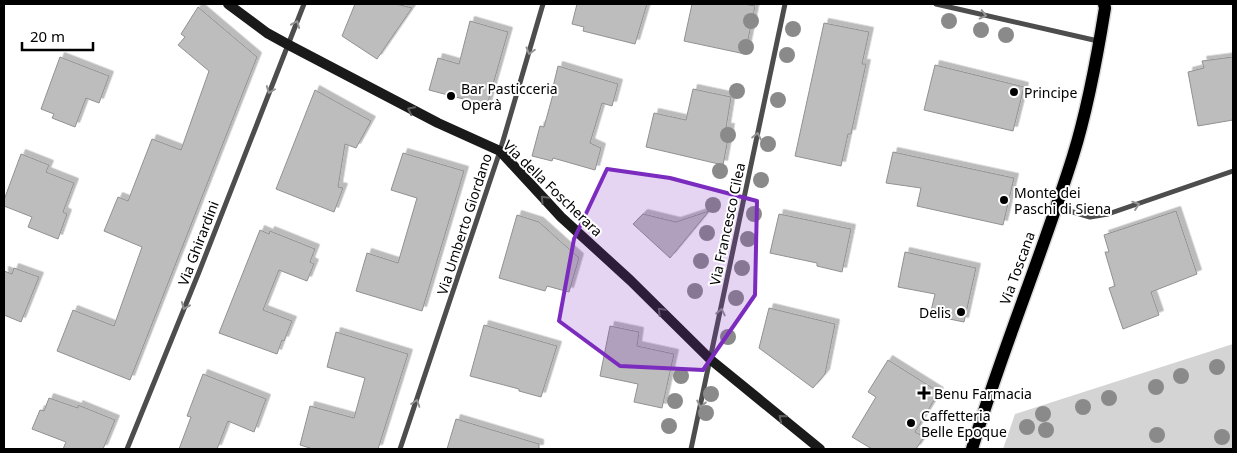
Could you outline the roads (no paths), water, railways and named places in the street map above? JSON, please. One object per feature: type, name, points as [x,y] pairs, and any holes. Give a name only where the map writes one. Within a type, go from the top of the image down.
[{"type":"main road","name":"Via Toscana","points":[[972,449],[993,379],[1056,207],[1080,128],[1100,41],[1106,5]]},
{"type":"street","name":"Via della Foscherara","points":[[228,4],[267,32],[288,44],[438,124],[500,151],[560,217],[630,280],[710,360],[820,449]]},
{"type":"street","name":"Via Ghirardini","points":[[127,449],[304,4]]},
{"type":"street","name":"Via Umberto Giordano","points":[[400,449],[500,151],[543,4]]},
{"type":"street","name":"Via Francesco Cilea","points":[[691,449],[785,4]]},
{"type":"street","points":[[936,4],[1100,41]]},
{"type":"street","points":[[1056,207],[1090,217],[1108,214],[1233,171]]},
{"type":"place","name":"Principe","points":[[1014,92]]},
{"type":"place","name":"Bar Pasticceria Operà","points":[[451,96]]},
{"type":"place","name":"Monte dei Paschi di Siena","points":[[1004,200]]},
{"type":"place","name":"Delis","points":[[961,312]]},
{"type":"place","name":"Benu Farmacia","points":[[924,393]]},
{"type":"place","name":"Caffetteria Belle Epoque","points":[[911,423]]}]
